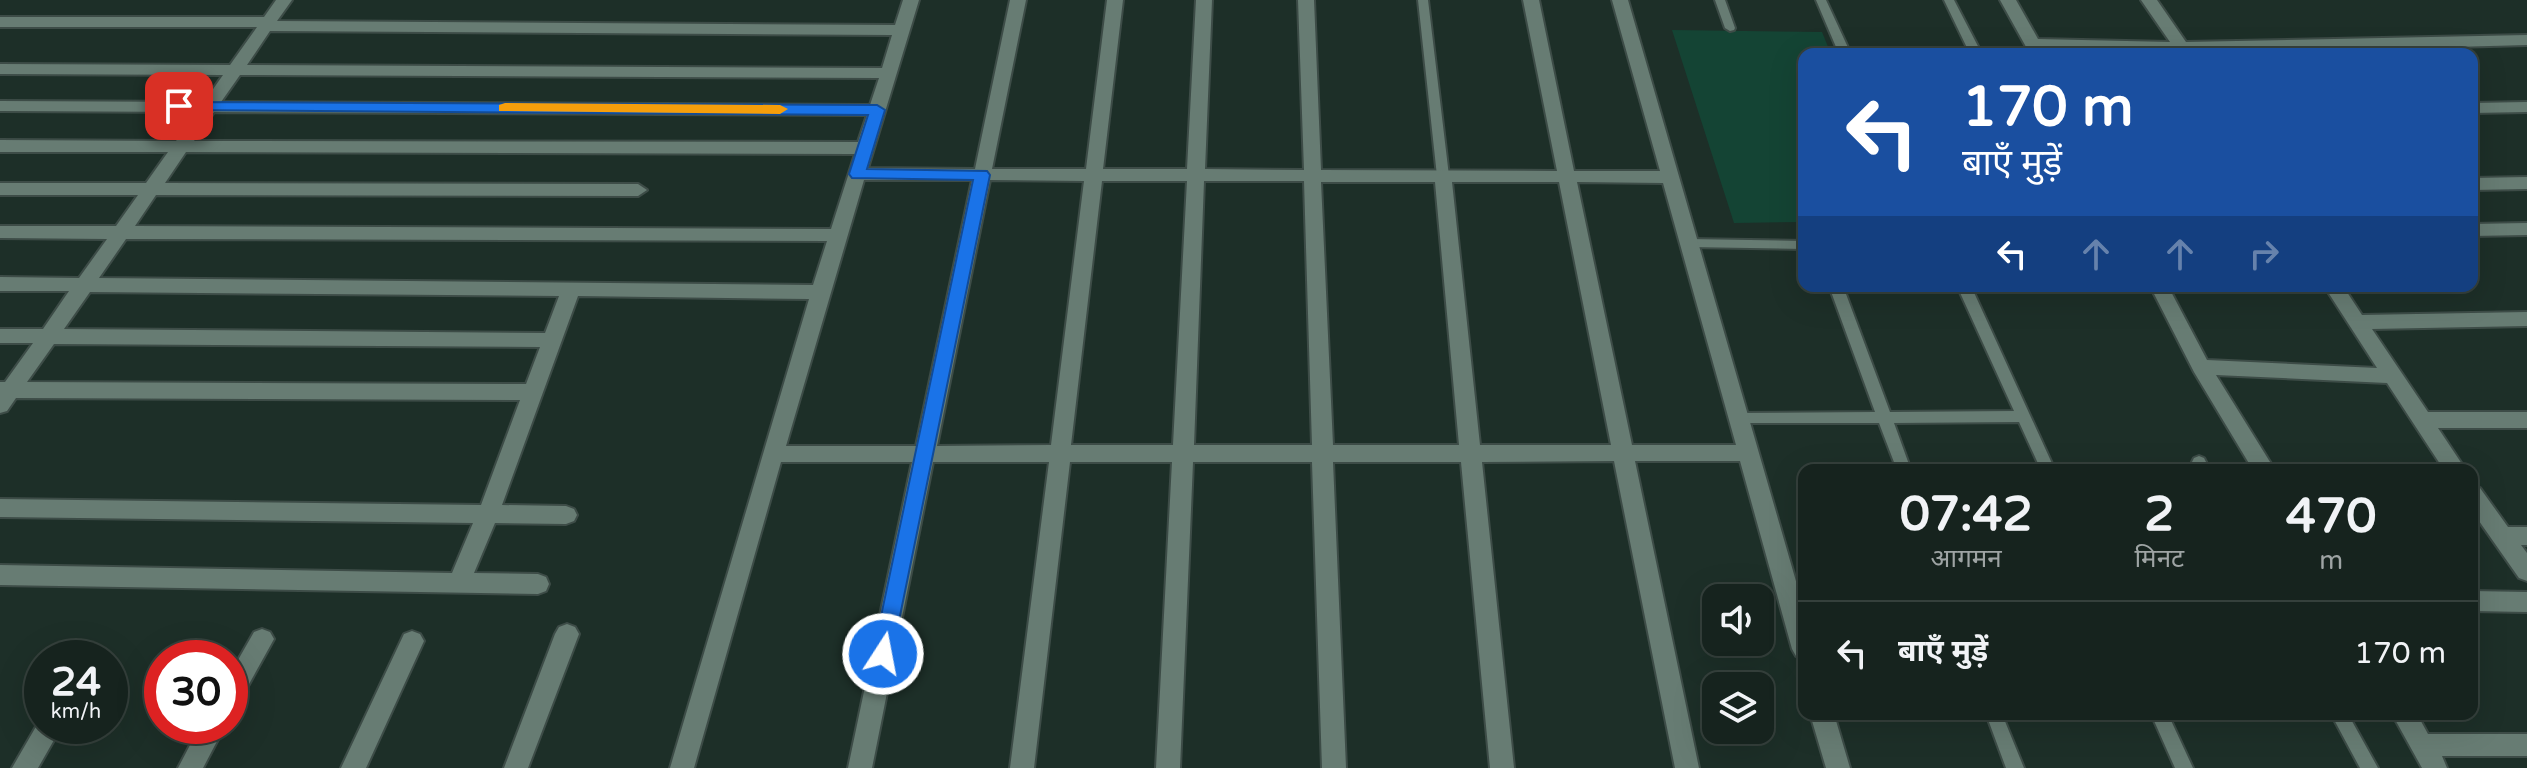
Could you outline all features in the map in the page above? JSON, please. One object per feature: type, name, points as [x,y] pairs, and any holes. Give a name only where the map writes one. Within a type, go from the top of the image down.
[{"type":"street","points":[[3,395],[48,336],[284,0]]},
{"type":"street","points":[[682,768],[821,292],[911,0]]},
{"type":"street","points":[[860,768],[1018,0]]},
{"type":"street","points":[[1022,768],[1115,0]]},
{"type":"street","points":[[1168,768],[1204,0]]},
{"type":"street","points":[[1306,0],[1334,768]]},
{"type":"street","points":[[1531,0],[1687,768]]},
{"type":"street","points":[[1620,0],[1748,453],[1797,598]]},
{"type":"street","points":[[2008,0],[2034,48]]},
{"type":"street","points":[[2149,0],[2183,48]]},
{"type":"street","points":[[0,22],[902,30]]},
{"type":"street","points":[[2253,48],[2527,40]]},
{"type":"street","points":[[0,69],[888,73]]},
{"type":"street","points":[[0,106],[877,110]]},
{"type":"street","points":[[2478,108],[2527,107]]},
{"type":"street","points":[[0,146],[865,148]]},
{"type":"street","points":[[857,174],[1670,177]]},
{"type":"street","points":[[1443,176],[1502,768]]},
{"type":"street","points":[[2478,184],[2527,183]]},
{"type":"street","points":[[0,189],[638,190]]},
{"type":"street","points":[[2478,230],[2527,229]]},
{"type":"street","points":[[0,232],[838,235]]},
{"type":"street","points":[[0,284],[821,292]]},
{"type":"street","points":[[459,582],[488,514],[571,290]]},
{"type":"street","points":[[2162,292],[2201,367],[2260,464]]},
{"type":"street","points":[[2337,292],[2451,464]]},
{"type":"street","points":[[2357,322],[2527,319]]},
{"type":"street","points":[[0,336],[553,340]]},
{"type":"street","points":[[2201,367],[2391,376]]},
{"type":"street","points":[[3,395],[533,392]]},
{"type":"street","points":[[2422,420],[2527,420]]},
{"type":"street","points":[[773,454],[1748,453]]},
{"type":"street","points":[[2478,502],[2527,571]]},
{"type":"street","points":[[0,508],[566,515]]},
{"type":"street","points":[[2502,536],[2527,536]]},
{"type":"street","points":[[0,575],[538,584]]},
{"type":"street","points":[[2478,601],[2527,602]]},
{"type":"street","points":[[516,768],[567,634]]},
{"type":"street","points":[[248,664],[262,639]]},
{"type":"street","points":[[353,768],[412,641]]},
{"type":"street","points":[[1824,720],[1838,768]]},
{"type":"street","points":[[2407,720],[2435,768]]},
{"type":"street","points":[[24,768],[39,744]]},
{"type":"street","points":[[190,768],[203,744]]},
{"type":"street","points":[[2422,745],[2527,745]]},
{"type":"lane","points":[[1423,0],[1443,176]]},
{"type":"lane","points":[[1720,0],[1730,28]]},
{"type":"lane","points":[[1821,0],[1842,48]]},
{"type":"lane","points":[[1949,0],[1973,48]]},
{"type":"lane","points":[[1689,243],[1798,245]]},
{"type":"lane","points":[[1838,292],[1902,464]]},
{"type":"lane","points":[[1967,292],[2045,464]]},
{"type":"lane","points":[[1738,419],[2023,416]]},
{"type":"lane","points":[[1996,720],[2015,768]]},
{"type":"lane","points":[[2162,720],[2184,768]]},
{"type":"lane","points":[[2342,720],[2369,768]]},
{"type":"green space","points":[[1672,30],[1822,32],[1829,48],[1798,48],[1798,222],[1734,223]]},
{"type":"slow traffic","points":[[505,108],[780,109]]},
{"type":"route","points":[[179,106],[877,110],[857,174],[982,175],[883,654]]}]
